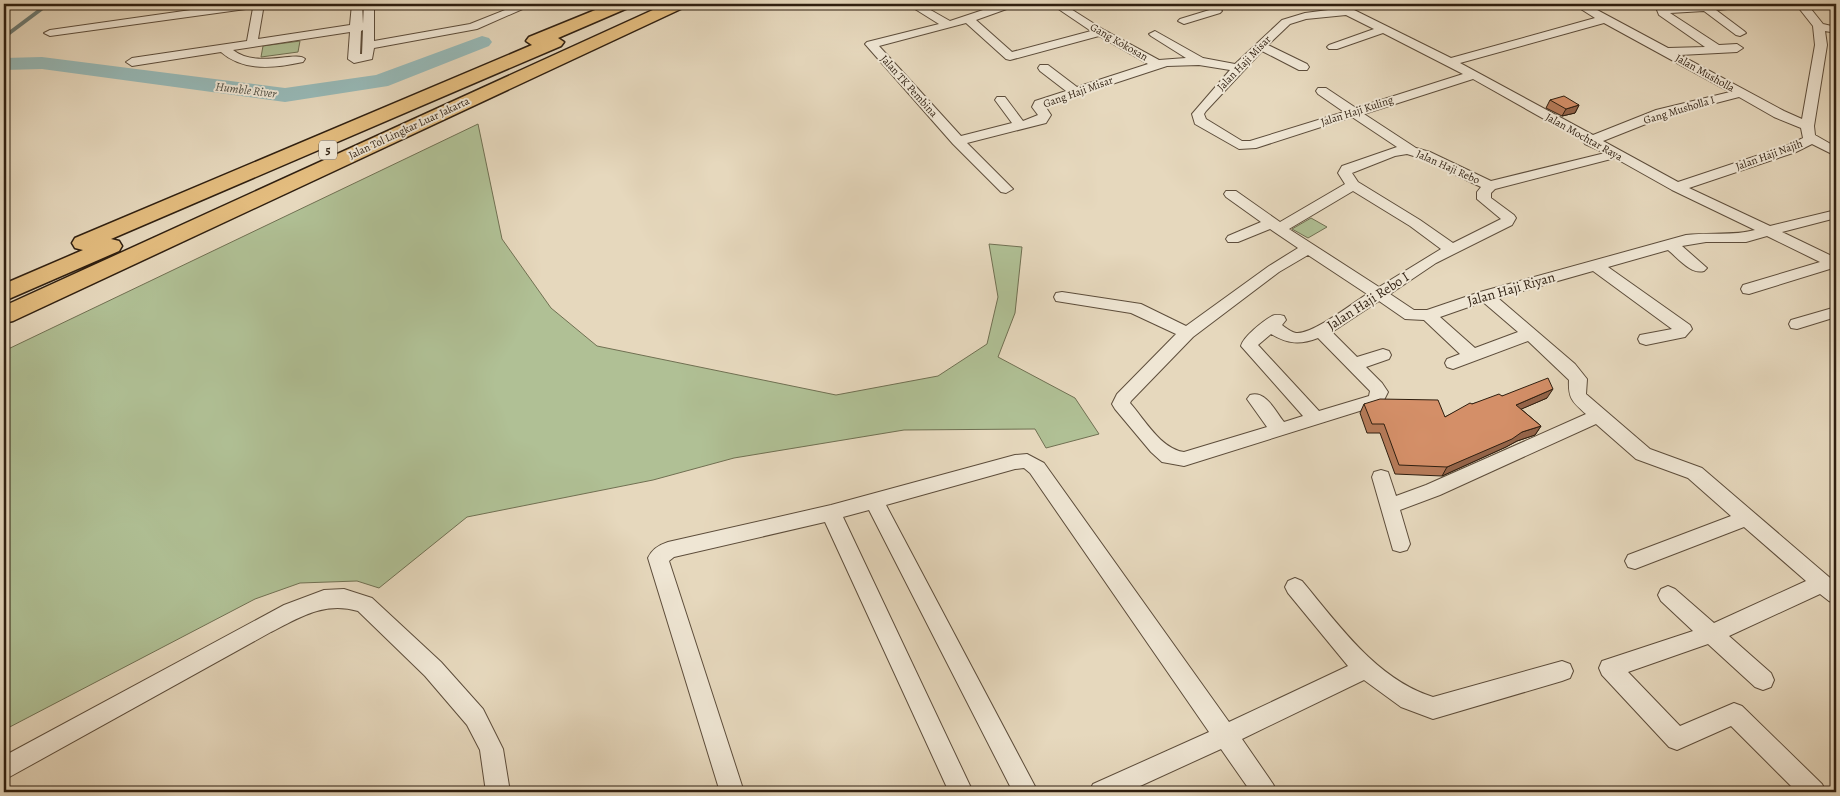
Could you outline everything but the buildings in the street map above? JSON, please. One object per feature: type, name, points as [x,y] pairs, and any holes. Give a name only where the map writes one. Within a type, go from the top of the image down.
[{"type":"highway","points":[[387,113],[408,95],[624,4]]},
{"type":"highway","points":[[4,276],[641,4]]},
{"type":"highway","name":"Jalan Tol Lingkar Luar Jakarta","points":[[4,293],[421,110],[651,4]]},
{"type":"highway","name":"Jalan Tol Lingkar Luar Jakarta","points":[[4,315],[679,4]]},
{"type":"highway","points":[[4,328],[513,92],[570,54]]},
{"type":"street","points":[[50,33],[257,4],[252,43]]},
{"type":"street","points":[[357,4],[354,59],[368,56],[369,4]]},
{"type":"street","points":[[368,46],[473,27],[529,4]]},
{"type":"street","points":[[912,4],[949,25]]},
{"type":"street","name":"Jalan TK Pembina","points":[[1006,189],[958,141],[871,44],[949,25],[1011,4]]},
{"type":"street","name":"Gang Kokosan","points":[[1056,4],[1100,32],[1157,64]]},
{"type":"street","points":[[1203,4],[1226,17]]},
{"type":"street","name":"Jalan Mochtar Raya","points":[[1334,4],[1450,62],[1677,188],[1835,263]]},
{"type":"street","name":"Jalan Musholla","points":[[1578,4],[1809,131],[1836,152]]},
{"type":"street","points":[[1715,49],[1662,11],[1680,6],[1802,4],[1819,26],[1836,30]]},
{"type":"street","points":[[1706,7],[1740,33]]},
{"type":"street","points":[[1184,21],[1216,11]]},
{"type":"street","name":"Jalan Haji Misar","points":[[1240,146],[1200,121],[1198,118],[1200,108],[1286,22],[1305,16],[1349,11]]},
{"type":"street","points":[[968,19],[1010,56],[1100,32]]},
{"type":"street","points":[[1450,62],[1604,19]]},
{"type":"street","points":[[132,62],[369,26]]},
{"type":"street","name":"Jalan Haji Najih","points":[[1677,188],[1796,147],[1810,140],[1809,131],[1821,44],[1819,26]]},
{"type":"street","points":[[1333,47],[1384,29]]},
{"type":"street","points":[[1155,34],[1199,61],[1238,68]]},
{"type":"street","points":[[1260,46],[1303,67]]},
{"type":"street","points":[[223,48],[231,57],[250,63],[269,64],[298,60]]},
{"type":"street","points":[[1666,52],[1737,48]]},
{"type":"street","name":"Gang Haji Misar","points":[[958,141],[1044,118],[1045,116],[1038,106],[1039,104],[1157,64],[1199,61]]},
{"type":"street","points":[[1044,68],[1075,92]]},
{"type":"street","name":"Jalan Haji Kuling","points":[[1240,146],[1261,142],[1474,75]]},
{"type":"street","points":[[1322,91],[1412,151]]},
{"type":"street","name":"Gang Musholla I","points":[[1590,141],[1661,113],[1741,93]]},
{"type":"street","points":[[1001,100],[1020,125]]},
{"type":"street","points":[[1529,106],[1543,102]]},
{"type":"street","name":"Jalan Haji Rebo","points":[[1353,185],[1345,173],[1347,169],[1392,152],[1412,151],[1425,155],[1490,186],[1615,154]]},
{"type":"street","points":[[1233,239],[1279,226],[1353,185],[1415,223],[1452,250]]},
{"type":"street","name":"Jalan Haji Rebo I","points":[[1316,419],[1376,400],[1379,392],[1321,331],[1452,250],[1509,220],[1484,199],[1484,192],[1490,186]]},
{"type":"street","name":"Jalan Haji Riyan","points":[[1231,194],[1308,248],[1380,293],[1411,315],[1428,315],[1486,296],[1693,238],[1737,238],[1836,214]]},
{"type":"street","points":[[1671,244],[1699,268]]},
{"type":"street","points":[[1308,248],[1274,269],[1187,333],[1123,398],[1120,404],[1157,447],[1169,457],[1184,459],[1316,419],[1249,346],[1250,342],[1275,323],[1293,339],[1304,338],[1321,331]]},
{"type":"street","points":[[1748,289],[1835,263]]},
{"type":"street","points":[[1595,265],[1684,329],[1679,333],[1646,339]]},
{"type":"street","points":[[1486,296],[1574,373],[1578,379],[1577,392],[1579,397],[1598,416],[1643,454],[1695,473],[1829,589],[1711,634],[1610,668],[1677,739],[1734,714],[1814,792]]},
{"type":"street","points":[[1062,297],[1135,308],[1187,333]]},
{"type":"street","points":[[1797,324],[1836,312]]},
{"type":"street","points":[[1428,315],[1472,355]]},
{"type":"street","points":[[1453,363],[1530,334]]},
{"type":"street","points":[[1353,365],[1383,355]]},
{"type":"street","points":[[1256,399],[1280,430]]},
{"type":"street","points":[[1390,506],[1433,490],[1598,416]]},
{"type":"street","points":[[732,792],[658,558],[668,550],[831,513],[1015,462],[1027,461],[1032,463],[1265,792]]},
{"type":"street","points":[[1381,477],[1400,544]]},
{"type":"street","points":[[874,500],[1026,792]]},
{"type":"street","points":[[831,513],[961,792]]},
{"type":"street","points":[[1635,561],[1747,518]]},
{"type":"street","points":[[1295,587],[1348,652],[1366,668],[1409,700],[1433,708],[1562,671]]},
{"type":"street","points":[[1668,595],[1763,680]]},
{"type":"street","points":[[4,769],[290,611],[324,599],[344,598],[365,604],[433,669],[475,717],[491,749],[498,792]]},
{"type":"street","points":[[1101,792],[1225,736],[1366,668]]},
{"type":"green space","points":[[300,41],[298,52],[261,57],[263,46]]},
{"type":"green space","points":[[478,124],[502,239],[551,308],[597,346],[836,395],[938,376],[987,344],[998,297],[989,244],[1022,247],[1015,313],[998,357],[1075,398],[1099,434],[1046,448],[1035,429],[904,430],[734,458],[653,480],[467,517],[379,588],[357,581],[300,583],[255,599],[4,730],[4,351]]},
{"type":"green space","points":[[1311,218],[1327,227],[1308,238],[1292,229]]},
{"type":"waterway","points":[[4,37],[48,4]]},
{"type":"waterway","name":"Humble River","points":[[4,64],[42,63],[285,95],[380,81],[482,42]]}]
